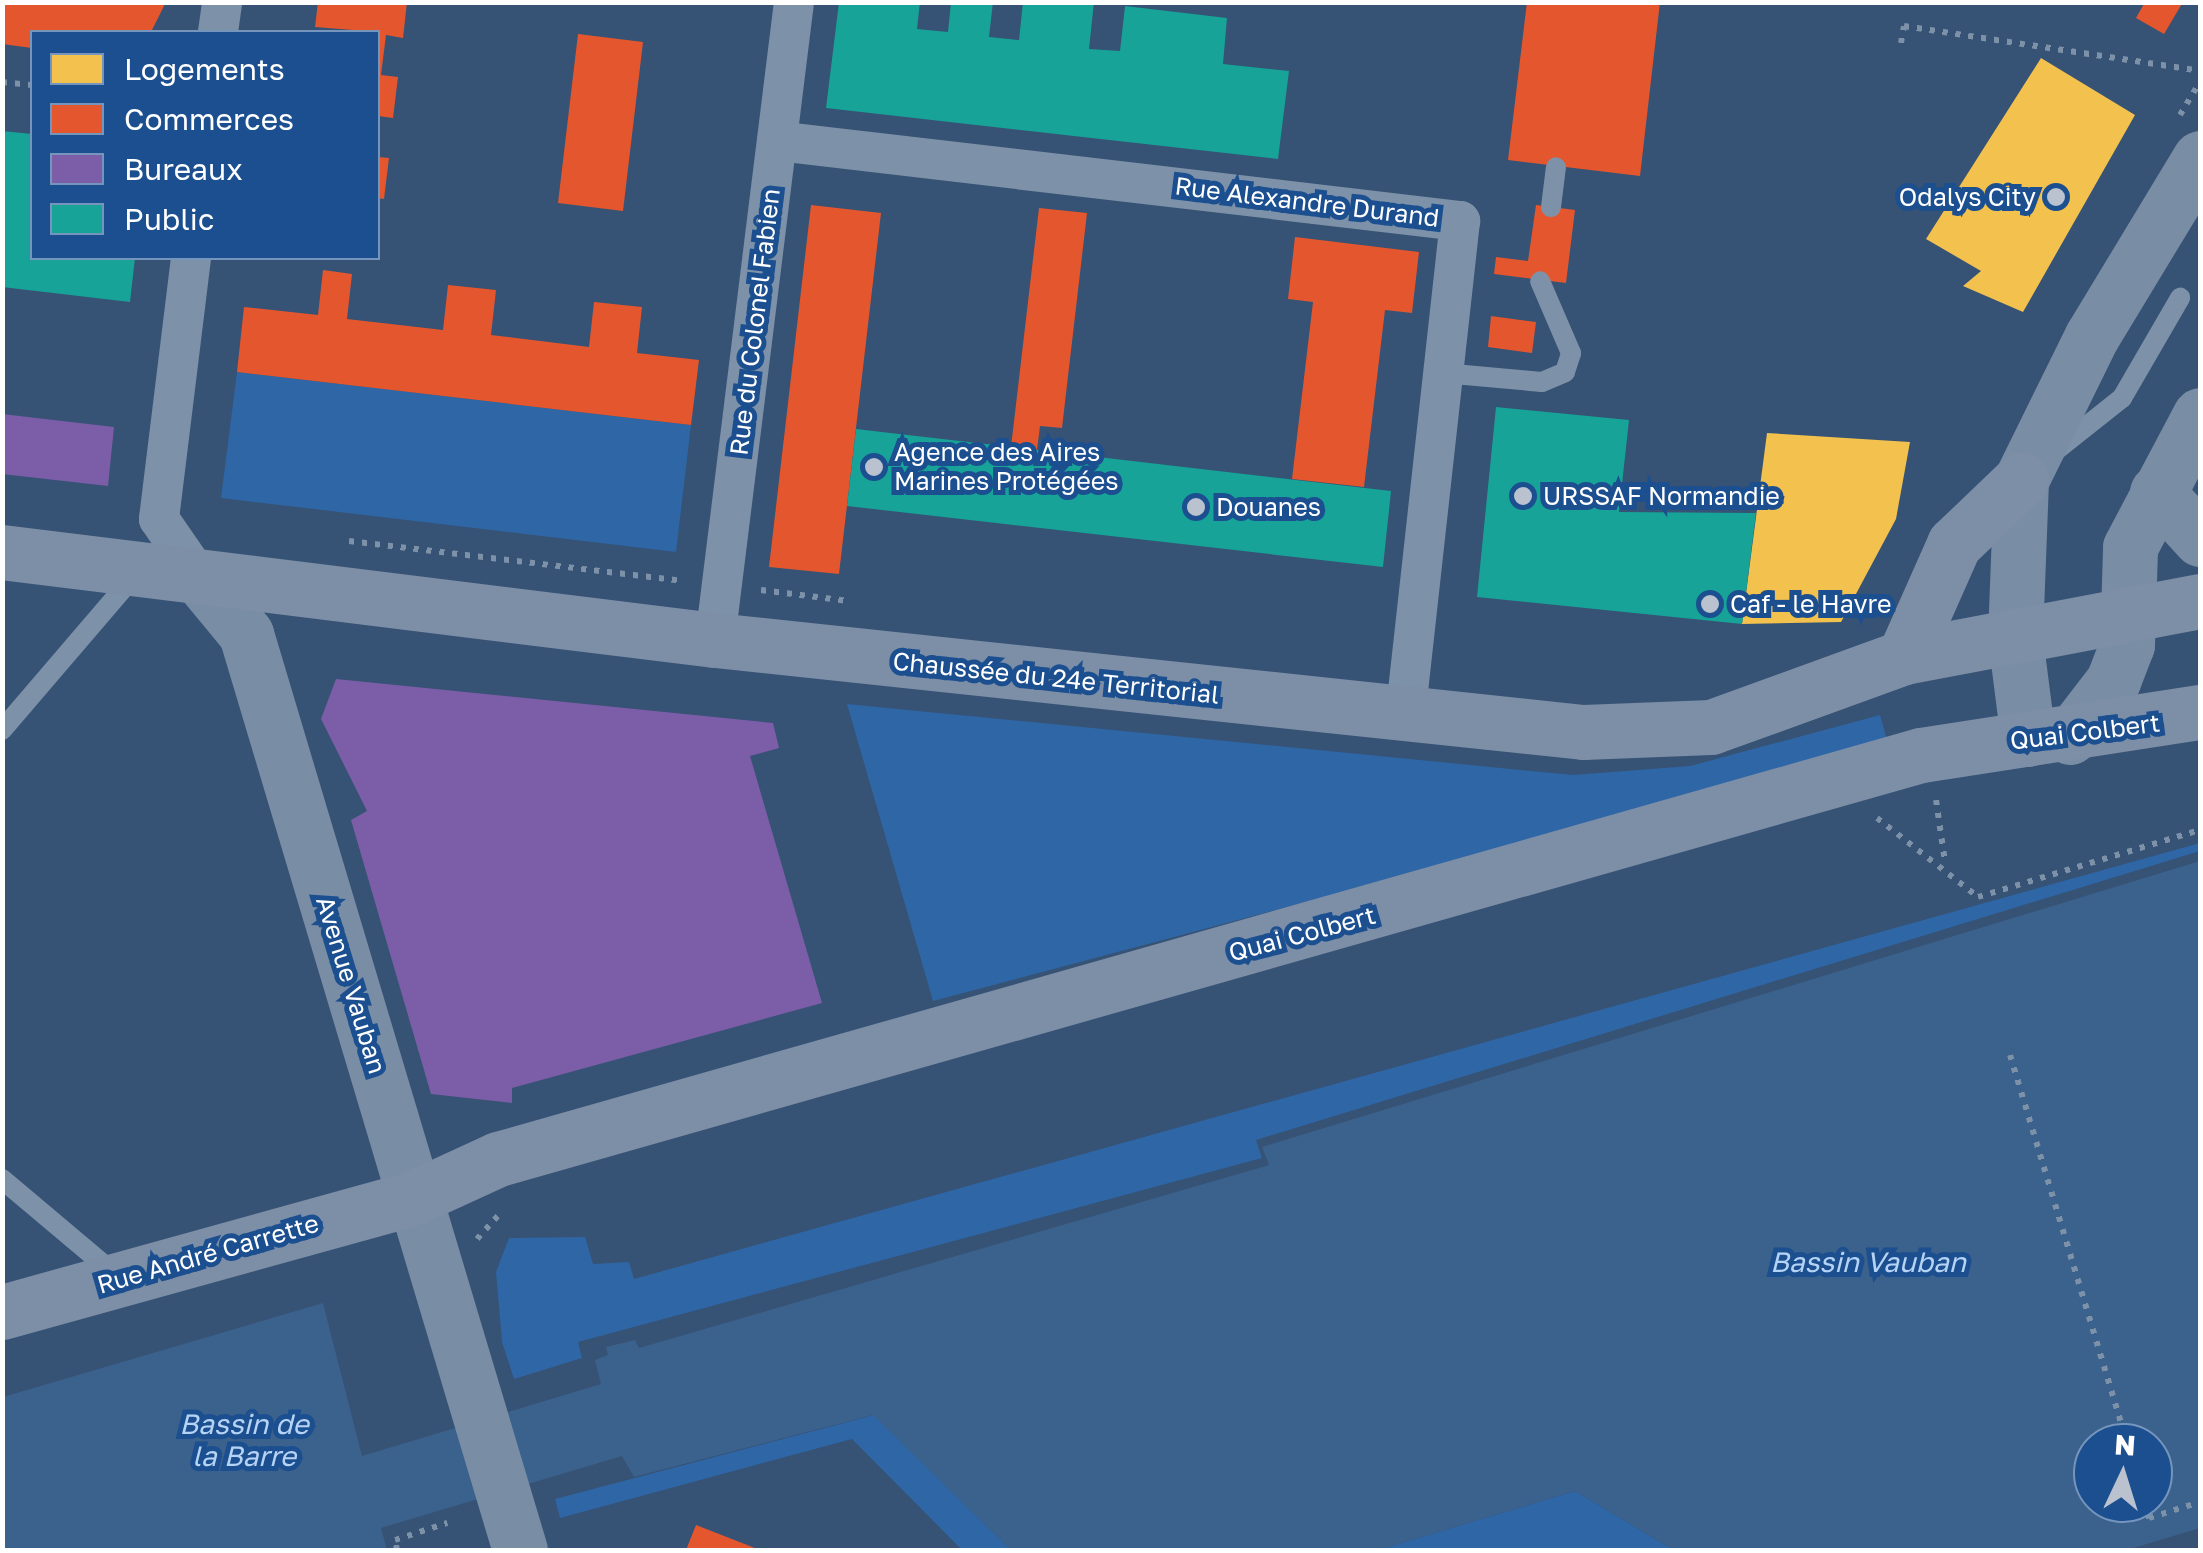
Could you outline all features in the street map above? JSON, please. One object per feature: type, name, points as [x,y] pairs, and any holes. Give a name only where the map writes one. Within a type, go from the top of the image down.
[{"type":"main road","points":[[1904,658],[1954,544],[2021,480],[2092,336],[2200,158]]},
{"type":"main road","points":[[2021,480],[2015,637],[2049,738],[2113,680],[2127,645],[2121,612],[2130,547],[2200,416]]},
{"type":"main road","points":[[2157,492],[2200,539]]},
{"type":"main road","name":"Chaussée du 24e Territorial","points":[[2,552],[715,640],[1406,718],[1583,732],[1710,727],[1904,658]]},
{"type":"main road","name":"Avenue Vauban","points":[[199,577],[246,634],[512,1529]]},
{"type":"main road","points":[[1904,658],[2121,612],[2200,601]]},
{"type":"main road","name":"Quai Colbert","points":[[413,1198],[498,1160],[1921,755],[2200,712]]},
{"type":"main road","name":"Rue André Carrette","points":[[2,1312],[413,1198]]},
{"type":"street","points":[[218,30],[222,2]]},
{"type":"street","name":"Rue du Colonel Fabien","points":[[715,640],[794,2]]},
{"type":"street","name":"Rue Alexandre Durand","points":[[777,140],[1460,221],[1406,718]]},
{"type":"street","points":[[191,260],[159,519],[199,577]]},
{"type":"lane","points":[[1550,207],[1556,167]]},
{"type":"lane","points":[[1443,373],[1542,382],[1565,372],[1571,353],[1540,281]]},
{"type":"lane","points":[[2021,480],[2122,398],[2180,298]]},
{"type":"lane","points":[[2,730],[140,570]]},
{"type":"lane","points":[[8,1184],[120,1278]]},
{"type":"path","points":[[1901,43],[1904,26],[2200,71]]},
{"type":"path","points":[[2,82],[30,85]]},
{"type":"path","points":[[334,540],[860,602]]},
{"type":"path","points":[[1957,884],[1996,894],[2200,830]]},
{"type":"path","points":[[2010,1054],[2120,1423]]},
{"type":"path","points":[[2173,1510],[2200,1502]]},
{"type":"path","points":[[397,1550],[394,1540],[447,1524]]},
{"type":"shaded area","points":[[237,372],[691,425],[676,552],[221,498]]},
{"type":"shaded area","points":[[847,704],[1573,775],[1690,766],[1880,715],[1889,747],[933,1001]]},
{"type":"shaded area","points":[[2200,843],[2200,851],[1256,1140],[1262,1158],[578,1342],[582,1358],[514,1379],[502,1342],[496,1272],[509,1238],[585,1237],[593,1264],[629,1262],[634,1279]]},
{"type":"shaded area","points":[[874,1415],[1011,1550],[962,1550],[852,1439],[560,1518],[555,1499]]},
{"type":"shaded area","points":[[1575,1491],[1674,1550],[1378,1550]]},
{"type":"water","name":"Bassin Vauban","points":[[2200,861],[2200,1528],[2127,1550],[1674,1550],[1575,1491],[1378,1550],[1011,1550],[873,1415],[634,1477],[622,1456],[381,1528],[387,1550],[3,1550],[3,1397],[323,1303],[362,1456],[601,1384],[595,1360],[608,1355],[606,1347],[635,1340],[639,1348],[1269,1165],[1262,1147]]},
{"type":"building: Logements","points":[[2041,58],[2135,115],[2023,312],[1963,286],[1981,271],[1926,239]]},
{"type":"building: Logements","points":[[1767,433],[1910,442],[1896,519],[1841,622],[1742,624]]},
{"type":"building: Commerces","points":[[2,2],[166,2],[152,30],[30,30],[30,48],[2,44]]},
{"type":"building: Commerces","points":[[318,2],[407,2],[403,38],[386,35],[381,75],[398,77],[393,118],[380,116],[380,30],[315,27]]},
{"type":"building: Commerces","points":[[1527,2],[1660,2],[1640,176],[1508,160]]},
{"type":"building: Commerces","points":[[2145,2],[2183,2],[2164,34],[2136,18]]},
{"type":"building: Commerces","points":[[578,34],[643,42],[623,211],[558,203]]},
{"type":"building: Commerces","points":[[380,157],[389,158],[384,199],[380,198]]},
{"type":"building: Commerces","points":[[811,205],[881,213],[839,574],[769,567]]},
{"type":"building: Commerces","points":[[1536,205],[1575,210],[1566,283],[1494,274],[1496,257],[1528,261]]},
{"type":"building: Commerces","points":[[1039,208],[1087,213],[1062,428],[1040,426],[1037,450],[1011,447]]},
{"type":"building: Commerces","points":[[1295,237],[1419,252],[1412,313],[1385,310],[1364,487],[1292,479],[1313,302],[1288,299]]},
{"type":"building: Commerces","points":[[323,270],[352,274],[347,319],[443,330],[448,285],[496,290],[491,335],[589,347],[594,302],[642,307],[637,353],[699,360],[691,425],[237,372],[244,307],[318,315]]},
{"type":"building: Commerces","points":[[1491,316],[1536,322],[1532,353],[1488,347]]},
{"type":"building: Commerces","points":[[696,1525],[760,1550],[686,1550]]},
{"type":"building: Bureaux","points":[[2,414],[114,427],[108,486],[2,474]]},
{"type":"building: Bureaux","points":[[336,679],[773,723],[779,748],[750,756],[822,1003],[512,1088],[512,1103],[431,1094],[351,820],[367,811],[321,719]]},
{"type":"building: Public","points":[[839,2],[920,2],[917,29],[948,32],[951,2],[993,2],[989,37],[1019,40],[1023,2],[1094,2],[1089,49],[1120,51],[1125,6],[1227,18],[1223,64],[1289,71],[1278,159],[826,108]]},
{"type":"building: Public","points":[[2,131],[30,134],[30,260],[135,260],[130,302],[2,287]]},
{"type":"building: Public","points":[[1496,407],[1629,420],[1619,512],[1756,513],[1742,624],[1477,597]]},
{"type":"building: Public","name":"Douanes","points":[[856,429],[1391,491],[1383,567],[847,506]]},
{"type":"place","name":"Odalys City","points":[[2056,197]]},
{"type":"place","name":"Agence des Aires Marines Protégées","points":[[874,467]]},
{"type":"place","name":"URSSAF Normandie","points":[[1523,496]]},
{"type":"place","name":"Douanes","points":[[1196,507]]},
{"type":"place","name":"Caf - le Havre","points":[[1710,604]]},
{"type":"water label","name":"Bassin de la Barre","points":[[244,1440]]}]
